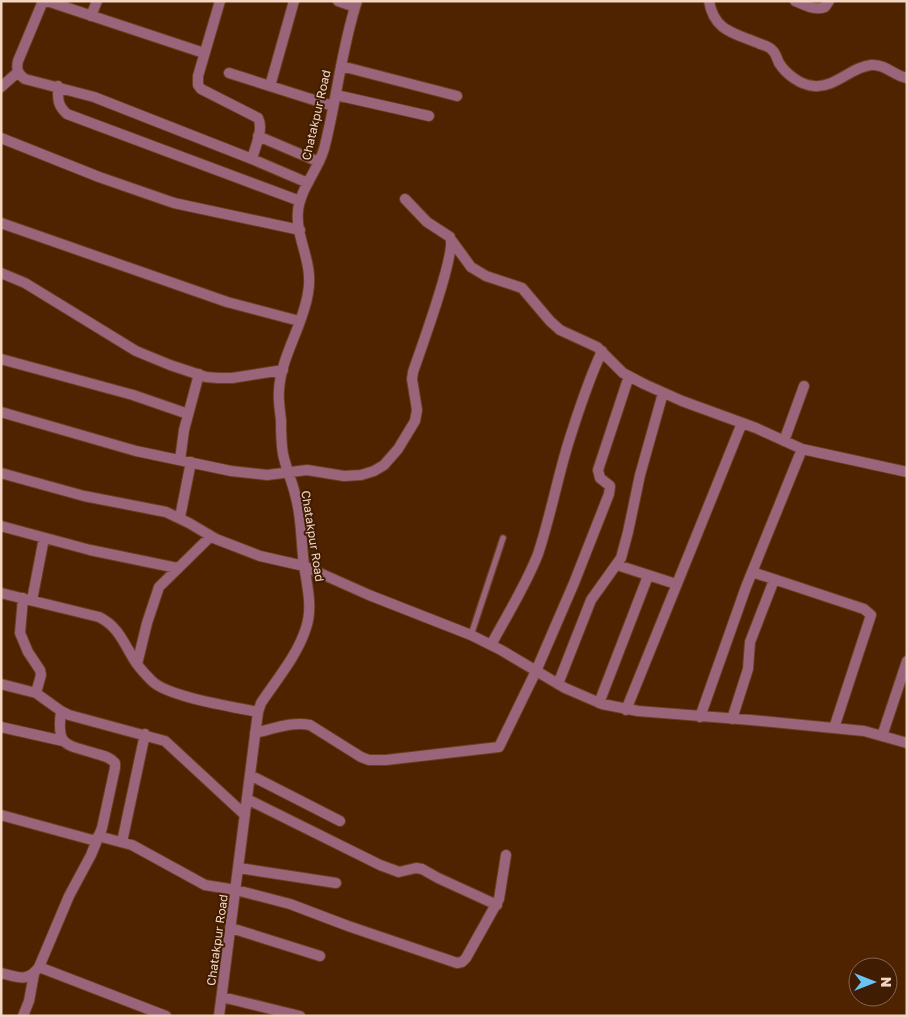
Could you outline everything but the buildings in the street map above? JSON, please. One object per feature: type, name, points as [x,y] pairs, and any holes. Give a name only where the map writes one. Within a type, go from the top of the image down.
[{"type":"street","points":[[204,53],[45,1],[18,61],[18,72],[25,79],[58,86],[94,97],[252,158],[308,183]]},
{"type":"street","points":[[91,16],[97,1]]},
{"type":"street","points":[[220,1],[204,53],[198,76],[198,85],[201,89],[258,118],[260,128],[252,158]]},
{"type":"street","points":[[270,86],[294,1]]},
{"type":"street","points":[[338,1],[356,4]]},
{"type":"street","points":[[709,1],[715,20],[724,29],[772,50],[784,70],[794,78],[805,83],[814,86],[834,82],[856,70],[871,65],[885,67],[907,78]]},
{"type":"street","points":[[795,1],[820,9],[825,7],[828,1]]},
{"type":"street","name":"Chatakpur Road","points":[[219,1016],[258,712],[261,703],[296,651],[306,627],[310,602],[296,498],[283,454],[278,390],[305,306],[310,281],[308,260],[297,214],[300,201],[320,162],[356,4]]},
{"type":"street","points":[[341,66],[457,96]]},
{"type":"street","points":[[1,87],[18,72]]},
{"type":"street","points":[[229,73],[333,106]]},
{"type":"street","points":[[58,86],[60,107],[67,114],[300,201]]},
{"type":"street","points":[[336,94],[429,116]]},
{"type":"street","points":[[258,136],[320,162]]},
{"type":"street","points":[[1,138],[100,177],[174,203],[300,230]]},
{"type":"street","points":[[405,199],[427,222],[447,234],[471,267],[486,276],[522,288],[550,322],[560,330],[602,351],[617,368],[629,376],[682,401],[742,422],[802,449],[907,472]]},
{"type":"street","points":[[1,223],[227,302],[299,320]]},
{"type":"street","points":[[1,412],[136,450],[254,474],[289,473],[307,470],[344,476],[361,475],[374,471],[384,465],[398,449],[415,420],[417,410],[412,379],[413,372],[436,305],[452,241]]},
{"type":"street","points":[[1,273],[25,282],[136,351],[198,374],[218,378],[232,378],[283,370]]},
{"type":"street","points":[[491,645],[537,556],[587,384],[602,351]]},
{"type":"street","points":[[1,359],[133,395],[188,414]]},
{"type":"street","points":[[180,460],[183,435],[198,374]]},
{"type":"street","points":[[255,733],[302,723],[310,725],[361,757],[369,760],[386,760],[499,747],[536,671],[574,583],[609,494],[610,486],[600,478],[598,470],[629,376]]},
{"type":"street","points":[[784,441],[804,386]]},
{"type":"street","points":[[558,684],[591,600],[621,558],[640,475],[663,392]]},
{"type":"street","points":[[626,710],[742,422]]},
{"type":"street","points":[[700,717],[752,572],[802,449]]},
{"type":"street","points":[[180,517],[190,462]]},
{"type":"street","points":[[1,474],[84,496],[166,512],[180,517],[211,536],[260,556],[304,566],[369,595],[471,635],[558,684],[599,703],[626,710],[864,731],[907,743]]},
{"type":"street","points":[[1,526],[90,550],[177,568]]},
{"type":"street","points":[[137,664],[147,623],[159,587],[211,536]]},
{"type":"street","points":[[36,693],[41,675],[40,670],[28,652],[20,633],[44,538]]},
{"type":"street","points":[[617,565],[676,584]]},
{"type":"street","points":[[752,572],[864,609],[871,615],[834,728]]},
{"type":"street","points":[[599,703],[648,576]]},
{"type":"street","points":[[732,719],[748,669],[750,642],[774,580]]},
{"type":"street","points":[[1,593],[100,616],[116,629],[137,664],[153,683],[180,695],[258,712]]},
{"type":"street","points":[[882,736],[907,661]]},
{"type":"street","points":[[1,684],[36,693],[69,715],[145,734],[165,741],[245,816]]},
{"type":"street","points":[[61,711],[59,728],[63,742]]},
{"type":"street","points":[[1,727],[63,742],[107,757],[115,763],[106,813],[97,839],[69,896],[36,971],[30,1001],[23,1016]]},
{"type":"street","points":[[122,842],[145,734]]},
{"type":"street","points":[[250,775],[340,820]]},
{"type":"street","points":[[247,799],[380,865],[399,872],[416,868],[422,869],[496,905]]},
{"type":"street","points":[[1,815],[97,839],[132,845],[202,883],[290,904],[457,963],[462,962],[466,958],[496,905],[502,887],[506,855]]},
{"type":"street","points":[[239,868],[336,882]]},
{"type":"street","points":[[231,928],[320,956]]},
{"type":"street","points":[[1,972],[21,978],[28,978],[36,971]]},
{"type":"street","points":[[36,971],[166,1016]]},
{"type":"street","points":[[222,997],[282,1014],[300,1016]]},
{"type":"lane","points":[[471,635],[503,538]]}]
